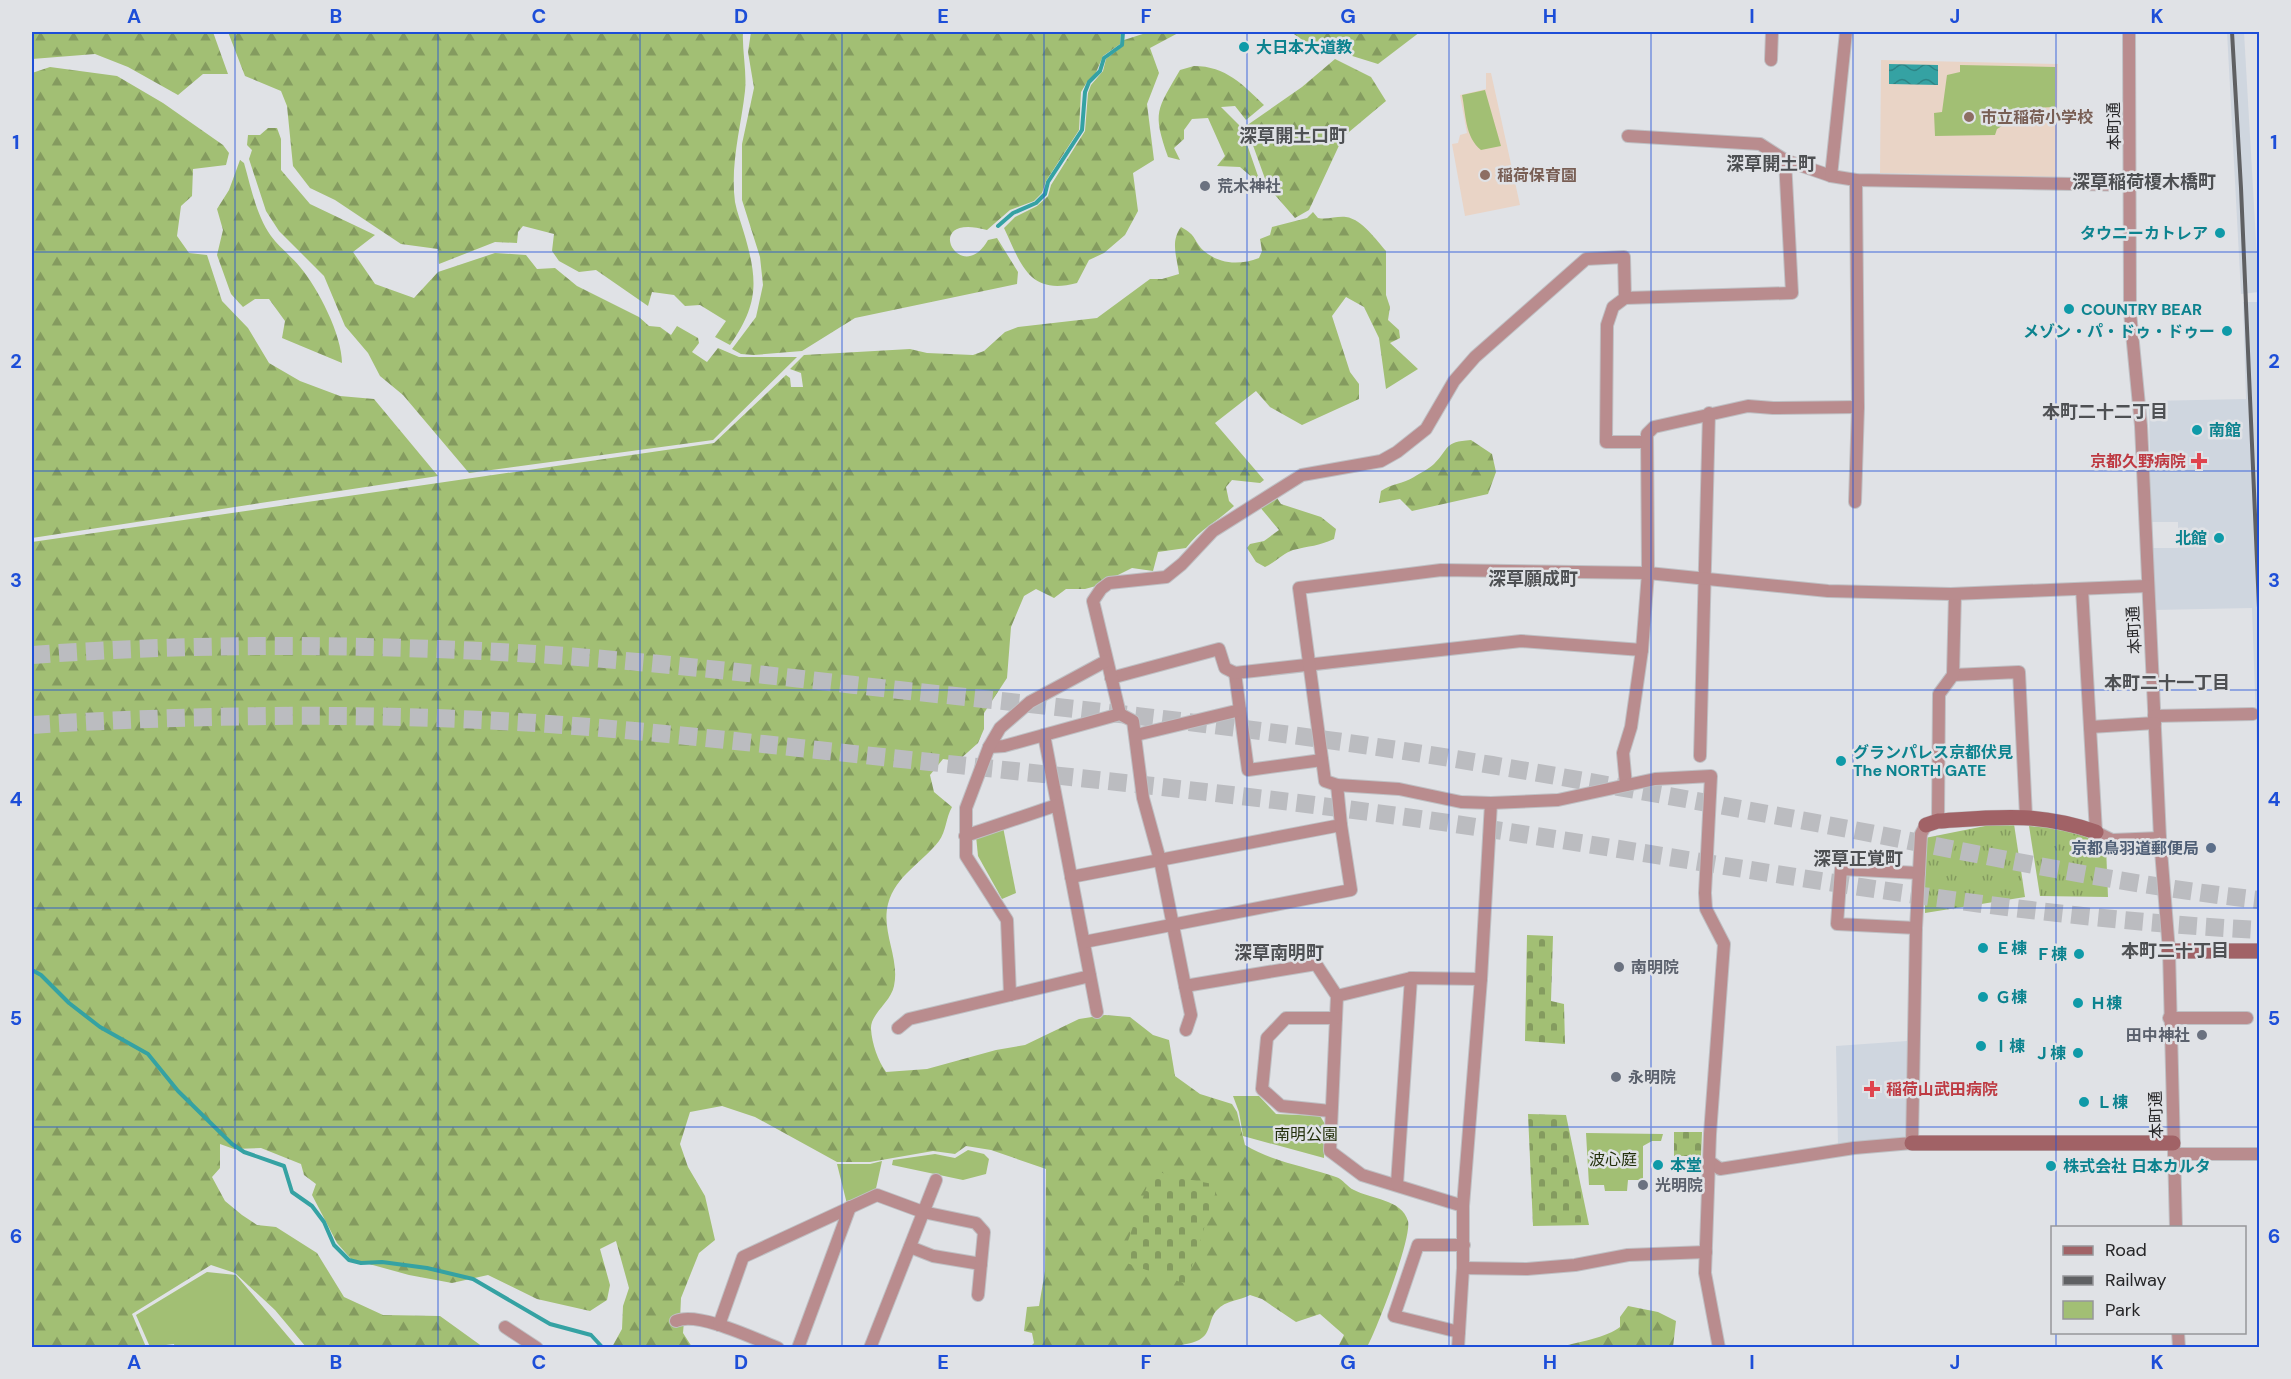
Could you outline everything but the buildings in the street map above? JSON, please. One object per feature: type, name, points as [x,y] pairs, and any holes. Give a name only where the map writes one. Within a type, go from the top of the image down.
[{"type":"street","points":[[1771,60],[1772,32]]},
{"type":"street","points":[[1831,176],[1846,32]]},
{"type":"street","name":"本町通","points":[[2129,32],[2130,312],[2141,426],[2160,838],[2169,951],[2176,1226]]},
{"type":"street","points":[[1628,136],[1760,144],[1785,160],[1831,176],[1856,180],[2131,185]]},
{"type":"street","points":[[1646,442],[1606,442],[1607,325],[1613,307],[1625,298],[1792,293],[1785,160]]},
{"type":"street","points":[[1855,502],[1858,407],[1856,180]]},
{"type":"street","points":[[1120,714],[1093,601],[1101,589],[1109,583],[1166,577],[1182,564],[1213,531],[1302,475],[1382,461],[1397,453],[1426,429],[1454,381],[1475,357],[1586,259],[1624,257],[1625,298]]},
{"type":"street","points":[[1626,785],[1623,753],[1631,727],[1642,650],[1648,573],[1647,434],[1654,427],[1748,406],[1858,407]]},
{"type":"street","points":[[1700,756],[1707,577],[1709,413]]},
{"type":"street","points":[[1719,1347],[1705,1273],[1709,1161],[1724,944],[1716,932],[1706,901],[1711,777],[1655,779],[1558,800],[1491,803],[1461,802],[1399,789],[1337,785],[1325,781],[1299,588],[1441,570],[1648,573],[1707,577],[1828,591],[1955,594],[2148,586]]},
{"type":"street","points":[[2082,589],[2096,832]]},
{"type":"street","points":[[1932,823],[1940,694],[1953,675],[1955,594]]},
{"type":"street","points":[[1111,678],[1219,650],[1225,668],[1234,673],[1521,641],[1642,650]]},
{"type":"street","points":[[1010,995],[1007,920],[966,856],[966,808],[988,747],[999,728],[1030,702],[1106,661]]},
{"type":"street","points":[[1953,675],[2019,672],[2026,816]]},
{"type":"street","points":[[1234,673],[1248,770],[1322,760]]},
{"type":"street","points":[[1136,735],[1240,710]]},
{"type":"street","points":[[988,747],[1004,746],[1120,714],[1133,721],[1143,798],[1160,860],[1191,1015],[1186,1030]]},
{"type":"street","points":[[2090,727],[2154,719],[2253,714]]},
{"type":"street","points":[[1044,735],[1097,1012]]},
{"type":"street","points":[[1084,942],[1351,890],[1337,785]]},
{"type":"street","points":[[1458,1347],[1464,1245],[1463,1206],[1481,979],[1491,803]]},
{"type":"street","points":[[965,836],[1058,805]]},
{"type":"street","points":[[1912,1143],[1916,928],[1921,834],[1932,823],[2026,816],[2063,821],[2112,840],[2160,838]]},
{"type":"street","points":[[1071,877],[1341,825]]},
{"type":"street","points":[[1916,928],[1838,924],[1841,869],[1919,873]]},
{"type":"street","points":[[2169,951],[2259,951]]},
{"type":"street","points":[[1185,986],[1316,964],[1337,996],[1334,1090],[1330,1111],[1330,1151],[1362,1174],[1463,1206]]},
{"type":"street","points":[[898,1028],[909,1019],[1090,976]]},
{"type":"street","points":[[1337,996],[1411,978],[1481,979]]},
{"type":"street","points":[[1397,1184],[1411,978]]},
{"type":"street","points":[[1330,1111],[1281,1106],[1262,1089],[1267,1038],[1286,1018],[1336,1018]]},
{"type":"street","points":[[2169,1018],[2247,1018]]},
{"type":"street","points":[[1709,1161],[1720,1169],[1912,1143],[2173,1148],[2259,1154]]},
{"type":"street","points":[[870,1347],[936,1180]]},
{"type":"street","points":[[719,1325],[743,1257],[877,1195],[923,1212],[976,1222],[984,1232],[978,1295]]},
{"type":"street","points":[[798,1347],[850,1207]]},
{"type":"street","points":[[1459,1332],[1394,1316],[1418,1245],[1464,1245]]},
{"type":"street","points":[[909,1247],[933,1256],[981,1263]]},
{"type":"street","points":[[1463,1268],[1527,1269],[1575,1265],[1628,1255],[1706,1252]]},
{"type":"street","points":[[676,1322],[684,1318],[719,1325],[778,1347]]},
{"type":"street","points":[[505,1327],[535,1347]]},
{"type":"shaded area","points":[[2227,32],[2244,32],[2259,292],[2241,294]]},
{"type":"shaded area","name":"市立稲荷小学校","points":[[1881,60],[2058,64],[2056,177],[1880,173]]},
{"type":"shaded area","name":"稲荷保育園","points":[[1486,73],[1491,73],[1520,205],[1465,216],[1452,144],[1458,143],[1460,135],[1467,133],[1460,95],[1486,89]]},
{"type":"shaded area","name":"京都久野病院","points":[[2243,302],[2259,302],[2259,808],[2252,608],[2154,610],[2153,548],[2178,548],[2178,522],[2151,522],[2149,401],[2246,399]]},
{"type":"shaded area","name":"稲荷山武田病院","points":[[1907,1041],[1908,1132],[1905,1138],[1838,1146],[1836,1046]]},
{"type":"green space","points":[[32,32],[213,32],[228,74],[203,74],[178,95],[128,67],[95,54],[32,59]]},
{"type":"green space","points":[[228,32],[743,32],[745,84],[735,160],[734,188],[735,202],[752,265],[753,291],[751,304],[740,330],[730,345],[715,337],[726,321],[700,305],[685,306],[674,295],[652,292],[648,306],[596,270],[579,272],[559,261],[552,251],[554,234],[523,226],[518,232],[517,243],[495,242],[439,264],[438,249],[401,244],[335,200],[310,188],[293,166],[287,106],[281,91],[245,76]]},
{"type":"green space","points":[[751,32],[1121,32],[1120,44],[1103,56],[1094,77],[1087,82],[1081,92],[1079,130],[1046,181],[1042,193],[1034,201],[1010,210],[987,230],[966,227],[955,230],[950,238],[957,253],[966,256],[977,253],[988,240],[997,238],[1018,272],[1017,284],[855,318],[802,351],[754,355],[741,354],[732,349],[756,317],[763,285],[760,257],[742,200],[742,144],[754,88],[748,52]]},
{"type":"green space","points":[[1149,32],[1180,32],[1150,48],[1159,73],[1147,104],[1154,160],[1133,173],[1138,211],[1125,235],[1104,253],[1089,260],[1077,283],[1061,286],[1037,281],[1022,265],[1004,228],[1015,217],[1037,206],[1048,196],[1051,185],[1085,131],[1088,93],[1091,85],[1103,71],[1106,59],[1124,45],[1124,40]]},
{"type":"green space","points":[[1291,32],[1420,32],[1378,64],[1304,41]]},
{"type":"green space","points":[[1335,59],[1371,77],[1386,101],[1343,137],[1309,210],[1295,218],[1268,187],[1246,126],[1302,87]]},
{"type":"green space","points":[[1960,65],[2055,67],[2055,107],[2031,108],[1997,129],[1995,135],[1935,136],[1934,113],[1942,112],[1947,75],[1960,72]]},
{"type":"green space","points":[[1194,66],[1225,73],[1264,105],[1246,120],[1235,106],[1221,107],[1241,127],[1259,179],[1254,179],[1240,167],[1217,166],[1225,156],[1208,118],[1192,119],[1184,130],[1184,139],[1174,148],[1180,160],[1168,157],[1160,130],[1159,111],[1180,70]]},
{"type":"green space","points":[[50,67],[117,76],[163,103],[223,145],[229,153],[226,165],[193,169],[192,196],[181,206],[177,236],[189,253],[207,255],[222,301],[248,328],[269,363],[300,381],[340,396],[374,399],[438,476],[32,538],[32,73]]},
{"type":"green space","points":[[1485,90],[1501,146],[1481,150],[1469,132],[1462,95]]},
{"type":"green space","points":[[268,128],[277,128],[281,139],[281,170],[310,204],[375,235],[353,252],[375,284],[414,298],[438,272],[495,253],[526,255],[537,269],[555,268],[577,286],[639,317],[649,326],[660,327],[671,335],[677,326],[698,338],[699,343],[692,352],[707,362],[718,348],[739,357],[797,357],[713,440],[469,473],[403,395],[380,376],[368,353],[345,326],[324,276],[279,231],[266,211],[249,159],[252,150],[247,145],[248,135],[260,135]]},
{"type":"green space","points":[[240,160],[244,163],[254,201],[266,228],[307,276],[328,312],[338,339],[342,363],[282,338],[285,321],[269,299],[255,299],[243,307],[231,294],[217,255],[223,230],[217,209],[229,190]]},
{"type":"green space","points":[[1313,212],[1318,218],[1346,217],[1358,222],[1386,251],[1386,295],[1390,307],[1388,320],[1399,330],[1400,338],[1390,343],[1418,369],[1386,389],[1379,338],[1364,307],[1346,297],[1332,316],[1350,372],[1359,384],[1359,399],[1302,425],[1270,407],[1256,391],[1215,423],[1264,480],[1260,483],[1232,480],[1226,487],[1229,501],[1234,506],[1197,535],[1186,548],[1158,552],[1153,571],[1132,568],[1096,586],[1085,589],[1066,589],[1054,598],[1036,589],[1024,596],[1011,627],[1007,678],[984,713],[984,729],[978,743],[958,761],[943,759],[930,775],[934,792],[952,807],[939,841],[903,877],[888,904],[886,914],[895,965],[894,986],[874,1018],[871,1029],[876,1052],[886,1072],[927,1069],[996,1050],[1025,1045],[1079,1019],[1105,1015],[1130,1017],[1153,1035],[1169,1040],[1175,1076],[1200,1094],[1232,1104],[1237,1112],[1245,1145],[1278,1160],[1338,1178],[1352,1189],[1392,1204],[1405,1214],[1408,1231],[1405,1245],[1385,1304],[1367,1347],[1338,1347],[1344,1335],[1320,1314],[1296,1322],[1262,1299],[1250,1295],[1228,1302],[1221,1307],[1214,1314],[1206,1334],[1199,1340],[1185,1344],[1143,1348],[1030,1347],[1034,1343],[1032,1333],[1024,1331],[1027,1307],[1039,1306],[1045,1271],[1046,1169],[991,1150],[966,1146],[955,1154],[933,1151],[870,1162],[837,1162],[755,1117],[722,1106],[690,1112],[680,1144],[688,1167],[705,1196],[715,1240],[699,1253],[681,1298],[680,1320],[684,1321],[683,1333],[692,1347],[612,1347],[622,1329],[623,1306],[629,1288],[616,1241],[600,1249],[610,1285],[607,1300],[590,1311],[537,1299],[488,1275],[452,1283],[409,1275],[351,1259],[337,1243],[312,1195],[316,1184],[304,1175],[301,1164],[261,1148],[234,1149],[220,1144],[220,1168],[212,1177],[225,1201],[257,1225],[276,1227],[317,1253],[344,1297],[383,1315],[440,1316],[483,1347],[306,1347],[275,1310],[235,1273],[211,1265],[132,1314],[146,1347],[32,1347],[32,542],[714,443],[786,375],[790,378],[791,387],[803,387],[801,373],[790,369],[804,355],[910,349],[927,353],[973,355],[984,351],[1005,332],[1018,327],[1097,318],[1150,279],[1162,279],[1179,274],[1175,244],[1181,227],[1193,236],[1210,256],[1224,261],[1245,262],[1259,258],[1262,251],[1260,239],[1270,235],[1272,227],[1307,218]]},
{"type":"green space","points":[[1471,440],[1492,454],[1496,472],[1488,494],[1412,511],[1400,499],[1379,503],[1381,491],[1430,468],[1451,444]]},
{"type":"green space","points":[[1277,498],[1281,504],[1321,517],[1336,529],[1334,539],[1319,545],[1293,550],[1265,567],[1256,562],[1247,548],[1250,544],[1264,541],[1279,530],[1259,506],[1268,499]]},
{"type":"green space","points":[[1995,824],[2014,824],[2025,897],[1925,913],[1925,838]]},
{"type":"green space","points":[[2029,826],[2069,828],[2106,847],[2108,897],[2040,896]]},
{"type":"green space","points":[[1003,827],[1016,893],[1002,899],[978,856],[976,836]]},
{"type":"green space","points":[[1527,935],[1553,936],[1551,1001],[1564,1004],[1565,1044],[1525,1041]]},
{"type":"green space","name":"南明公園","points":[[1233,1096],[1259,1096],[1276,1114],[1320,1116],[1325,1124],[1324,1158],[1243,1136],[1239,1112]]},
{"type":"green space","points":[[1528,1114],[1566,1115],[1589,1225],[1533,1226]]},
{"type":"green space","points":[[1674,1132],[1702,1132],[1701,1156],[1674,1156]]},
{"type":"green space","name":"波心庭","points":[[1586,1133],[1663,1134],[1661,1141],[1652,1141],[1643,1146],[1643,1180],[1628,1180],[1627,1191],[1605,1191],[1604,1185],[1589,1185]]},
{"type":"green space","points":[[968,1150],[984,1154],[989,1159],[986,1174],[963,1180],[892,1165],[893,1160],[935,1154],[955,1158]]},
{"type":"green space","points":[[882,1161],[875,1193],[847,1204],[837,1164],[870,1164]]},
{"type":"green space","points":[[1153,1169],[1170,1176],[1218,1185],[1186,1284],[1121,1261]]},
{"type":"green space","points":[[207,1272],[236,1275],[297,1347],[175,1348],[174,1344],[150,1347],[136,1315]]},
{"type":"green space","points":[[1628,1306],[1658,1312],[1676,1321],[1673,1347],[1559,1347],[1615,1331],[1620,1327],[1620,1317]]},
{"type":"water","points":[[1889,64],[1938,65],[1938,85],[1889,84]]},
{"type":"waterway","points":[[998,226],[1013,213],[1036,203],[1045,194],[1048,182],[1082,130],[1085,92],[1089,82],[1100,71],[1104,58],[1122,45],[1123,32]]},
{"type":"waterway","points":[[32,970],[41,975],[69,1003],[100,1027],[148,1054],[178,1091],[232,1144],[244,1152],[284,1166],[292,1192],[312,1206],[324,1222],[334,1245],[349,1260],[427,1268],[473,1279],[550,1324],[591,1335],[603,1348]]},
{"type":"tunnel","points":[[32,655],[226,646],[486,651],[682,666],[1048,706],[1270,732],[1418,753],[1722,806],[2109,878],[2260,900]]},
{"type":"tunnel","points":[[32,725],[226,717],[355,716],[484,720],[645,732],[1280,801],[1489,829],[1970,902],[2066,914],[2260,930]]},
{"type":"railway","points":[[2232,32],[2260,631]]},
{"type":"place","name":"大日本大道教","points":[[1244,47]]},
{"type":"place","name":"市立稲荷小学校","points":[[1969,117]]},
{"type":"place","name":"稲荷保育園","points":[[1485,175]]},
{"type":"place","name":"荒木神社","points":[[1205,186]]},
{"type":"place","name":"タウニーカトレア","points":[[2220,233]]},
{"type":"place","name":"COUNTRY BEAR","points":[[2069,309]]},
{"type":"place","name":"メゾン・パ・ドゥ・ドゥー","points":[[2227,331]]},
{"type":"place","name":"南館","points":[[2197,430]]},
{"type":"place","name":"京都久野病院","points":[[2199,461]]},
{"type":"place","name":"北館","points":[[2219,538]]},
{"type":"place","name":"グランパレス京都伏見 The NORTH GATE","points":[[1841,761]]},
{"type":"place","name":"京都鳥羽道郵便局","points":[[2211,848]]},
{"type":"place","name":"Ｅ棟","points":[[1983,948]]},
{"type":"place","name":"Ｆ棟","points":[[2079,954]]},
{"type":"place","name":"南明院","points":[[1619,967]]},
{"type":"place","name":"Ｇ棟","points":[[1983,997]]},
{"type":"place","name":"Ｈ棟","points":[[2078,1003]]},
{"type":"place","name":"田中神社","points":[[2202,1035]]},
{"type":"place","name":"Ⅰ棟","points":[[1981,1046]]},
{"type":"place","name":"Ｊ棟","points":[[2078,1053]]},
{"type":"place","name":"永明院","points":[[1616,1077]]},
{"type":"place","name":"稲荷山武田病院","points":[[1872,1089]]},
{"type":"place","name":"Ｌ棟","points":[[2084,1102]]},
{"type":"place","name":"本堂","points":[[1658,1165]]},
{"type":"place","name":"株式会社 日本カルタ","points":[[2051,1166]]},
{"type":"place","name":"光明院","points":[[1643,1185]]},
{"type":"district","name":"深草開土口町","points":[[1293,136]]},
{"type":"district","name":"深草開土町","points":[[1771,164]]},
{"type":"district","name":"深草稲荷榎木橋町","points":[[2144,182]]},
{"type":"district","name":"本町二十二丁目","points":[[2105,412]]},
{"type":"district","name":"深草願成町","points":[[1533,579]]},
{"type":"district","name":"本町二十一丁目","points":[[2167,683]]},
{"type":"district","name":"深草正覚町","points":[[1858,859]]},
{"type":"district","name":"本町二十丁目","points":[[2175,951]]},
{"type":"district","name":"深草南明町","points":[[1279,953]]}]
